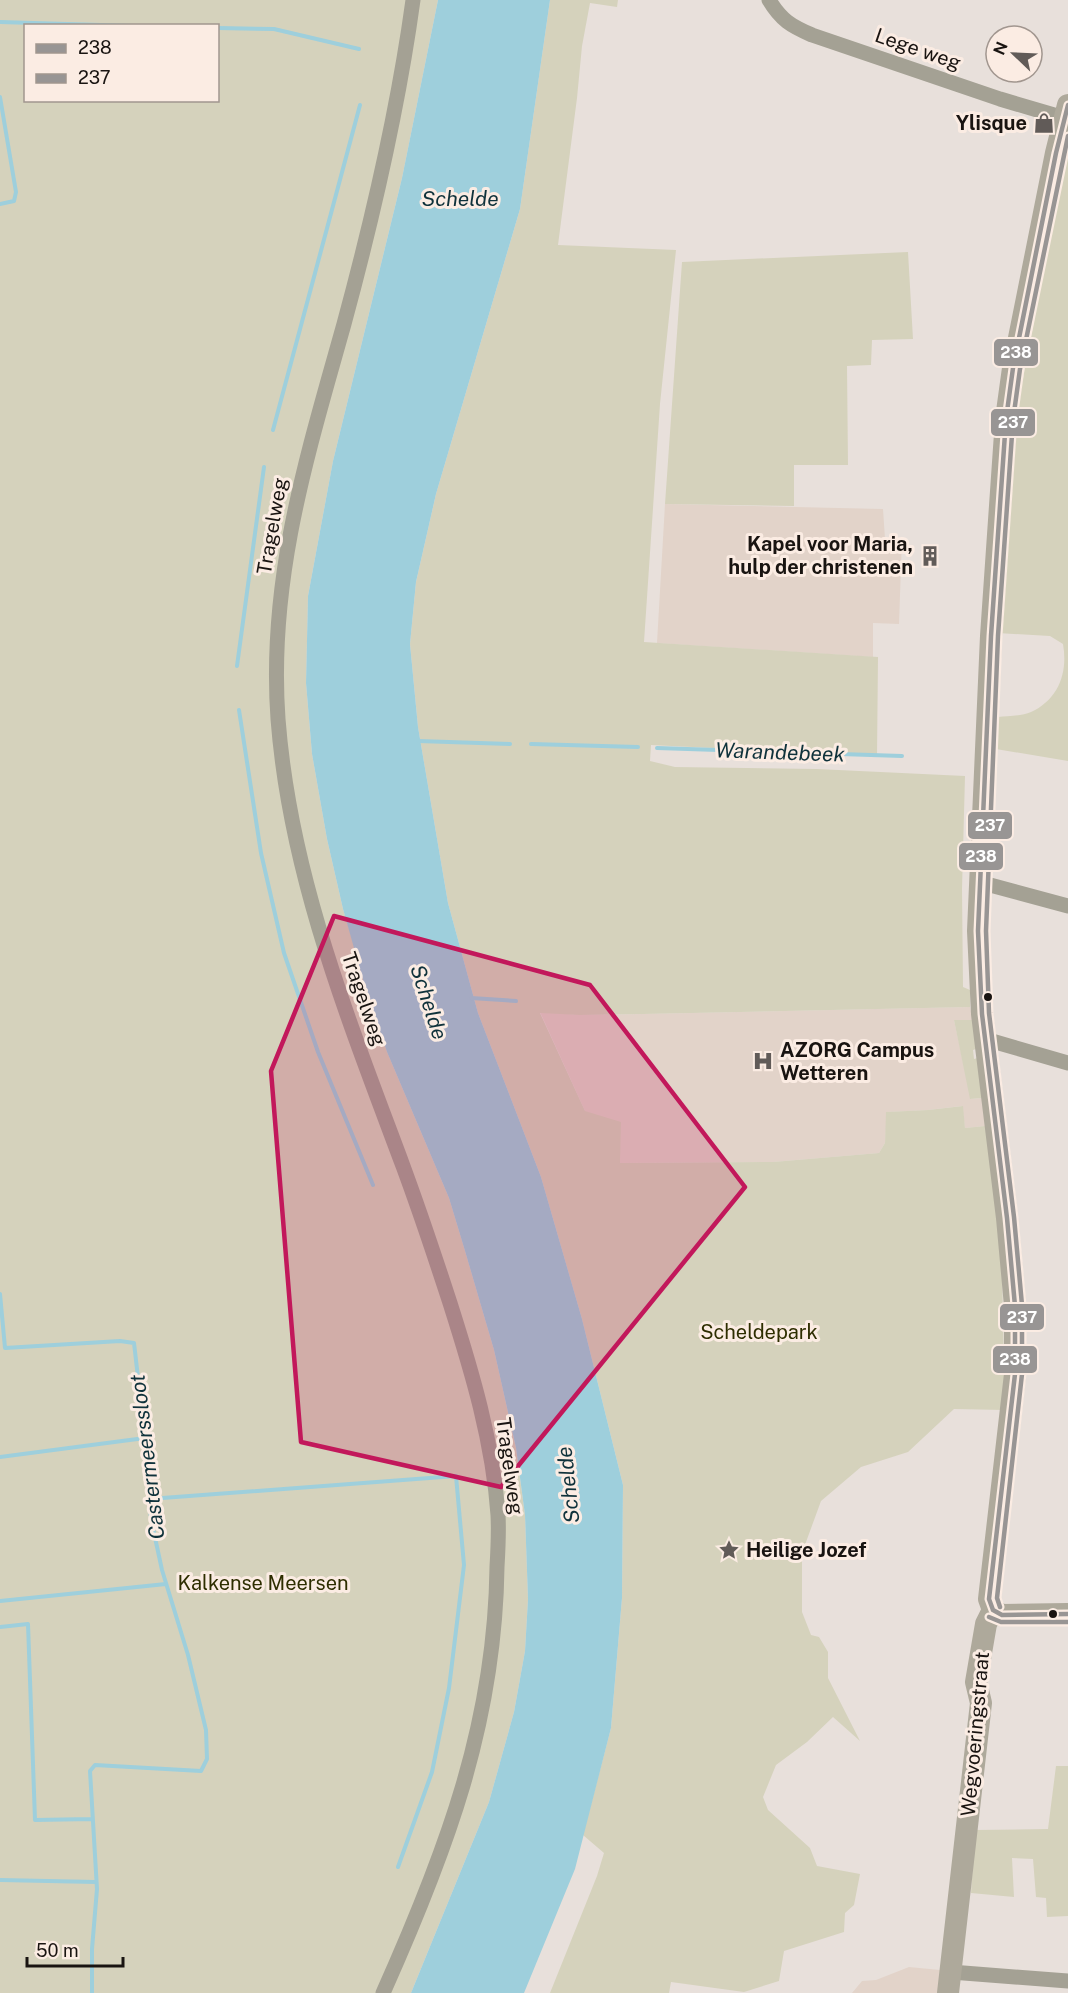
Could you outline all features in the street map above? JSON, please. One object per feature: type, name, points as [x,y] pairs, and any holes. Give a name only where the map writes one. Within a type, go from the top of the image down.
[{"type":"main road","name":"Wegvoeringstraat","points":[[949,1982],[981,1703],[976,1682],[986,1624],[993,1610],[989,1599],[1015,1374],[1015,1306],[1007,1218],[985,1039],[978,931],[992,625],[1006,419],[1013,368],[1056,153],[1067,113]]},
{"type":"main road","points":[[993,1610],[1002,1615],[1068,1614]]},
{"type":"street","name":"Tragelweg","points":[[383,1993],[432,1878],[453,1822],[470,1763],[494,1643],[498,1516],[490,1457],[474,1380],[435,1257],[351,1029],[315,917],[298,846],[288,790],[278,719],[278,683],[284,565],[295,503],[389,142],[403,71],[413,0]]},
{"type":"street","name":"Lege weg","points":[[769,0],[779,16],[796,28],[1000,99],[1067,113]]},
{"type":"street","points":[[980,882],[1068,906]]},
{"type":"street","points":[[985,1039],[1068,1063]]},
{"type":"street","points":[[949,1982],[1068,1981]]},
{"type":"highlighted area","points":[[334,916],[590,985],[745,1187],[501,1487],[301,1442],[271,1071]]},
{"type":"shaded area","points":[[665,504],[883,509],[885,539],[902,538],[899,624],[873,623],[873,657],[657,643]]},
{"type":"shaded area","name":"AZORG Campus Wetteren","points":[[970,1007],[973,1020],[954,1020],[971,1099],[982,1098],[985,1126],[965,1128],[962,1106],[887,1112],[885,1143],[879,1153],[773,1162],[620,1163],[585,1111],[540,1012],[579,1015]]},
{"type":"shaded area","points":[[909,1967],[940,1970],[938,1993],[852,1993],[862,1981],[876,1980]]},
{"type":"green space","name":"Kalkense Meersen","points":[[0,0],[438,0],[402,178],[333,461],[308,596],[306,683],[312,754],[327,839],[343,909],[387,1052],[449,1198],[494,1350],[516,1448],[525,1515],[528,1599],[525,1651],[514,1712],[489,1802],[411,1993],[0,1993]]},
{"type":"green space","name":"Scheldepark","points":[[550,0],[618,0],[617,7],[590,3],[582,46],[558,245],[676,250],[660,404],[644,642],[878,657],[877,756],[651,745],[650,761],[675,767],[817,769],[965,776],[962,889],[963,987],[970,990],[970,1007],[579,1015],[540,1013],[585,1111],[621,1122],[620,1163],[773,1162],[879,1153],[885,1143],[886,1112],[963,1106],[965,1128],[985,1126],[1001,1222],[1005,1410],[954,1409],[908,1452],[861,1467],[821,1501],[802,1553],[802,1612],[811,1635],[819,1637],[828,1652],[828,1678],[860,1741],[833,1717],[807,1742],[776,1765],[763,1797],[768,1810],[810,1848],[817,1866],[860,1874],[854,1905],[845,1913],[844,1932],[784,1951],[779,1981],[744,1992],[671,1982],[669,1993],[550,1993],[604,1853],[583,1835],[611,1728],[622,1598],[623,1485],[582,1319],[541,1177],[478,1013],[448,903],[418,727],[410,644],[416,582],[436,494],[520,209]]},
{"type":"green space","points":[[1068,144],[1068,761],[990,748],[998,717],[1031,712],[1049,700],[1059,684],[1064,665],[1063,644],[1050,636],[997,633],[1015,420]]},
{"type":"green space","points":[[908,252],[913,339],[872,340],[871,365],[847,366],[848,465],[794,465],[794,506],[665,504],[682,262]]},
{"type":"green space","points":[[954,1020],[973,1020],[976,1049],[973,1050],[974,1059],[978,1058],[982,1098],[970,1099]]},
{"type":"green space","points":[[1056,1766],[1068,1766],[1068,1916],[1047,1917],[1046,1898],[1036,1897],[1033,1859],[1012,1858],[1014,1897],[971,1893],[975,1830],[1048,1829]]},
{"type":"water","name":"Schelde","points":[[438,0],[550,0],[520,209],[436,494],[416,582],[410,644],[418,727],[448,903],[478,1013],[541,1177],[582,1319],[623,1485],[622,1598],[611,1728],[575,1869],[524,1993],[411,1993],[489,1802],[514,1712],[525,1651],[528,1599],[525,1515],[516,1448],[494,1350],[465,1251],[449,1198],[387,1052],[365,987],[343,909],[327,839],[312,754],[306,683],[308,596],[333,461],[402,178]]},
{"type":"waterway","points":[[0,22],[67,24]]},
{"type":"waterway","points":[[219,28],[274,29],[359,49]]},
{"type":"waterway","name":"Castermeerssloot","points":[[0,97],[16,192],[14,201],[0,204]]},
{"type":"waterway","points":[[273,430],[360,105]]},
{"type":"waterway","points":[[237,666],[264,467]]},
{"type":"waterway","points":[[239,710],[261,853],[284,953],[318,1052],[373,1185]]},
{"type":"waterway","name":"Warandebeek","points":[[418,741],[510,744]]},
{"type":"waterway","name":"Warandebeek","points":[[531,744],[638,747]]},
{"type":"waterway","name":"Warandebeek","points":[[657,748],[902,756]]},
{"type":"waterway","points":[[471,998],[516,1001]]},
{"type":"waterway","name":"Castermeerssloot","points":[[0,1294],[5,1348],[120,1341],[134,1343],[145,1438],[151,1519],[162,1570],[188,1655],[206,1730],[207,1759],[201,1771],[95,1765],[90,1771],[97,1889],[92,1949],[92,1993]]},
{"type":"waterway","points":[[0,1457],[145,1438]]},
{"type":"waterway","points":[[149,1499],[456,1476],[464,1565],[449,1688],[432,1772],[398,1867]]},
{"type":"waterway","points":[[0,1601],[166,1584]]},
{"type":"waterway","points":[[0,1627],[28,1624],[35,1820],[92,1819]]},
{"type":"waterway","points":[[0,1880],[96,1882]]},
{"type":"transit line","name":"238","points":[[993,1610],[989,1599],[1015,1374],[1015,1306],[1007,1218],[982,1014],[978,931],[991,636],[1006,419],[1013,368],[1056,153],[1068,105]]},
{"type":"transit line","name":"237","points":[[1000,1607],[997,1598],[1022,1374],[1022,1305],[1014,1217],[989,1013],[986,931],[998,636],[1013,420],[1020,369],[1068,136]]},
{"type":"transit line","name":"238","points":[[993,1610],[1002,1615],[1068,1614]]},
{"type":"transit line","name":"237","points":[[989,1617],[1001,1622],[1068,1622]]},
{"type":"place","name":"Ylisque","points":[[1044,123]]},
{"type":"place","name":"Kapel voor Maria, hulp der christenen","points":[[930,556]]},
{"type":"place","name":"AZORG Campus Wetteren","points":[[763,1061]]},
{"type":"place","name":"Heilige Jozef","points":[[729,1550]]}]
